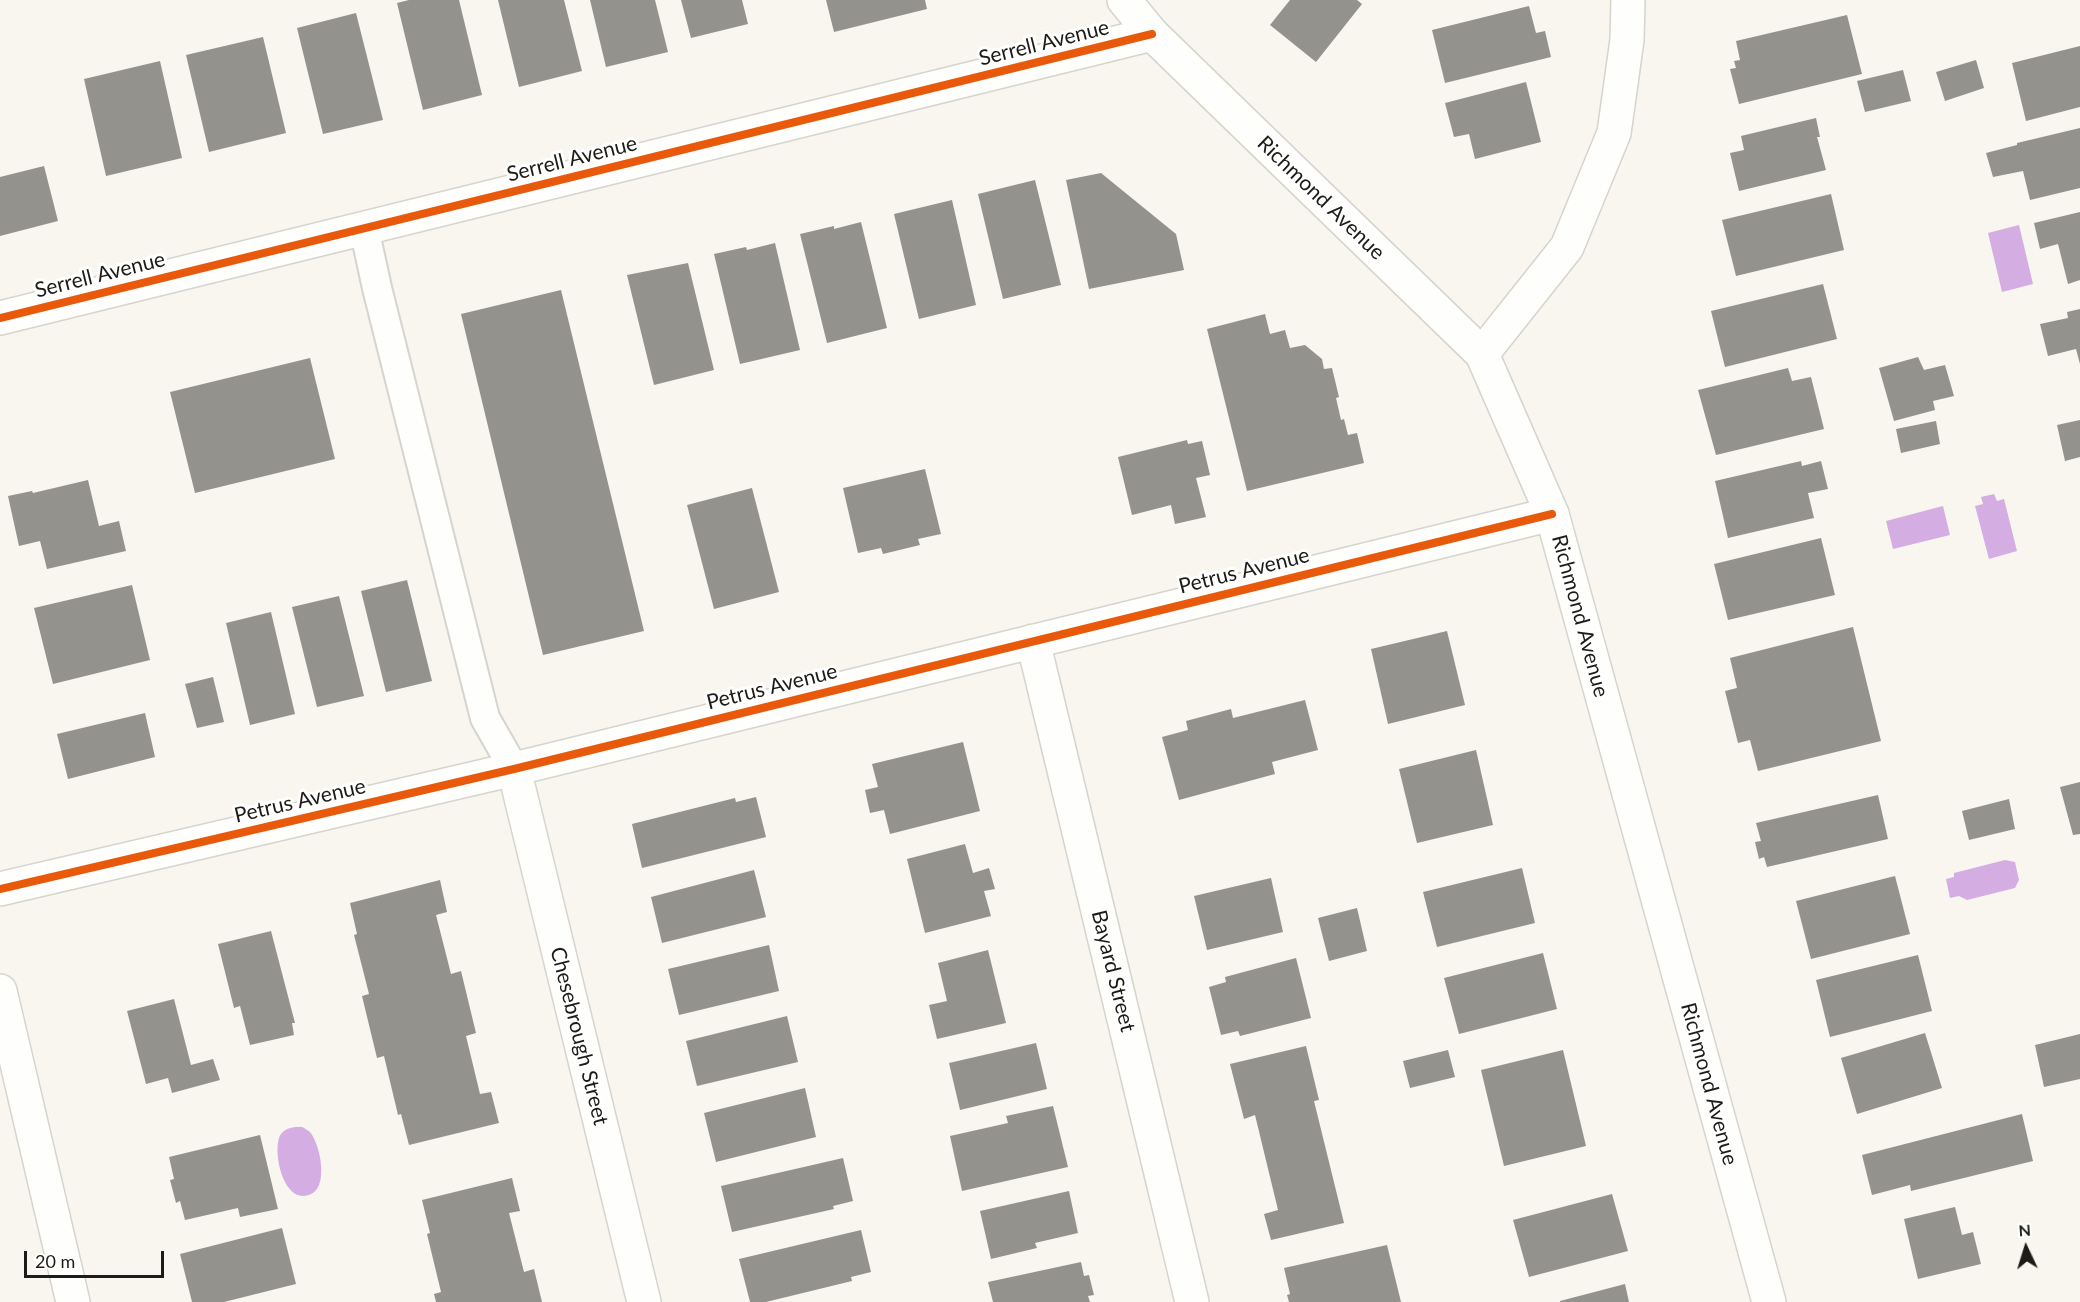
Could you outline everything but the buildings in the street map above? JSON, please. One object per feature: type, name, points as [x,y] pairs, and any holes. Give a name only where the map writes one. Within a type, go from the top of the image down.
[{"type":"street","name":"Richmond Avenue","points":[[1124,0],[1152,34],[1482,354],[1552,514],[1769,1302]]},
{"type":"street","points":[[1482,354],[1567,247],[1576,226],[1614,133],[1627,40],[1628,0]]},
{"type":"street","name":"Serrell Avenue","points":[[0,318],[1152,34]]},
{"type":"street","name":"Petrus Avenue","points":[[0,889],[514,769],[1552,514]]},
{"type":"street","name":"Bayard Street","points":[[1033,641],[1192,1302]]},
{"type":"street","name":"Chesebrough Street","points":[[514,769],[645,1302]]},
{"type":"street","points":[[0,991],[73,1302]]},
{"type":"lane","points":[[364,228],[485,718],[514,769]]},
{"type":"shaded area","points":[[2019,225],[2033,284],[2002,292],[1988,233]]},
{"type":"shaded area","points":[[1994,494],[1997,501],[2004,499],[2017,551],[1989,559],[1975,506],[1983,504],[1981,497]]},
{"type":"shaded area","points":[[1943,506],[1950,535],[1893,549],[1886,521]]},
{"type":"shaded area","points":[[2005,860],[2015,862],[2019,880],[2015,888],[1967,900],[1959,896],[1950,898],[1946,879],[1954,877],[1954,873]]},
{"type":"shaded area","points":[[302,1127],[314,1138],[321,1163],[318,1188],[313,1193],[303,1196],[294,1193],[287,1185],[282,1175],[278,1151],[278,1141],[285,1130]]},
{"type":"cycle path","points":[[0,318],[1152,34]]},
{"type":"cycle path","points":[[0,889],[514,769],[1552,514]]}]
